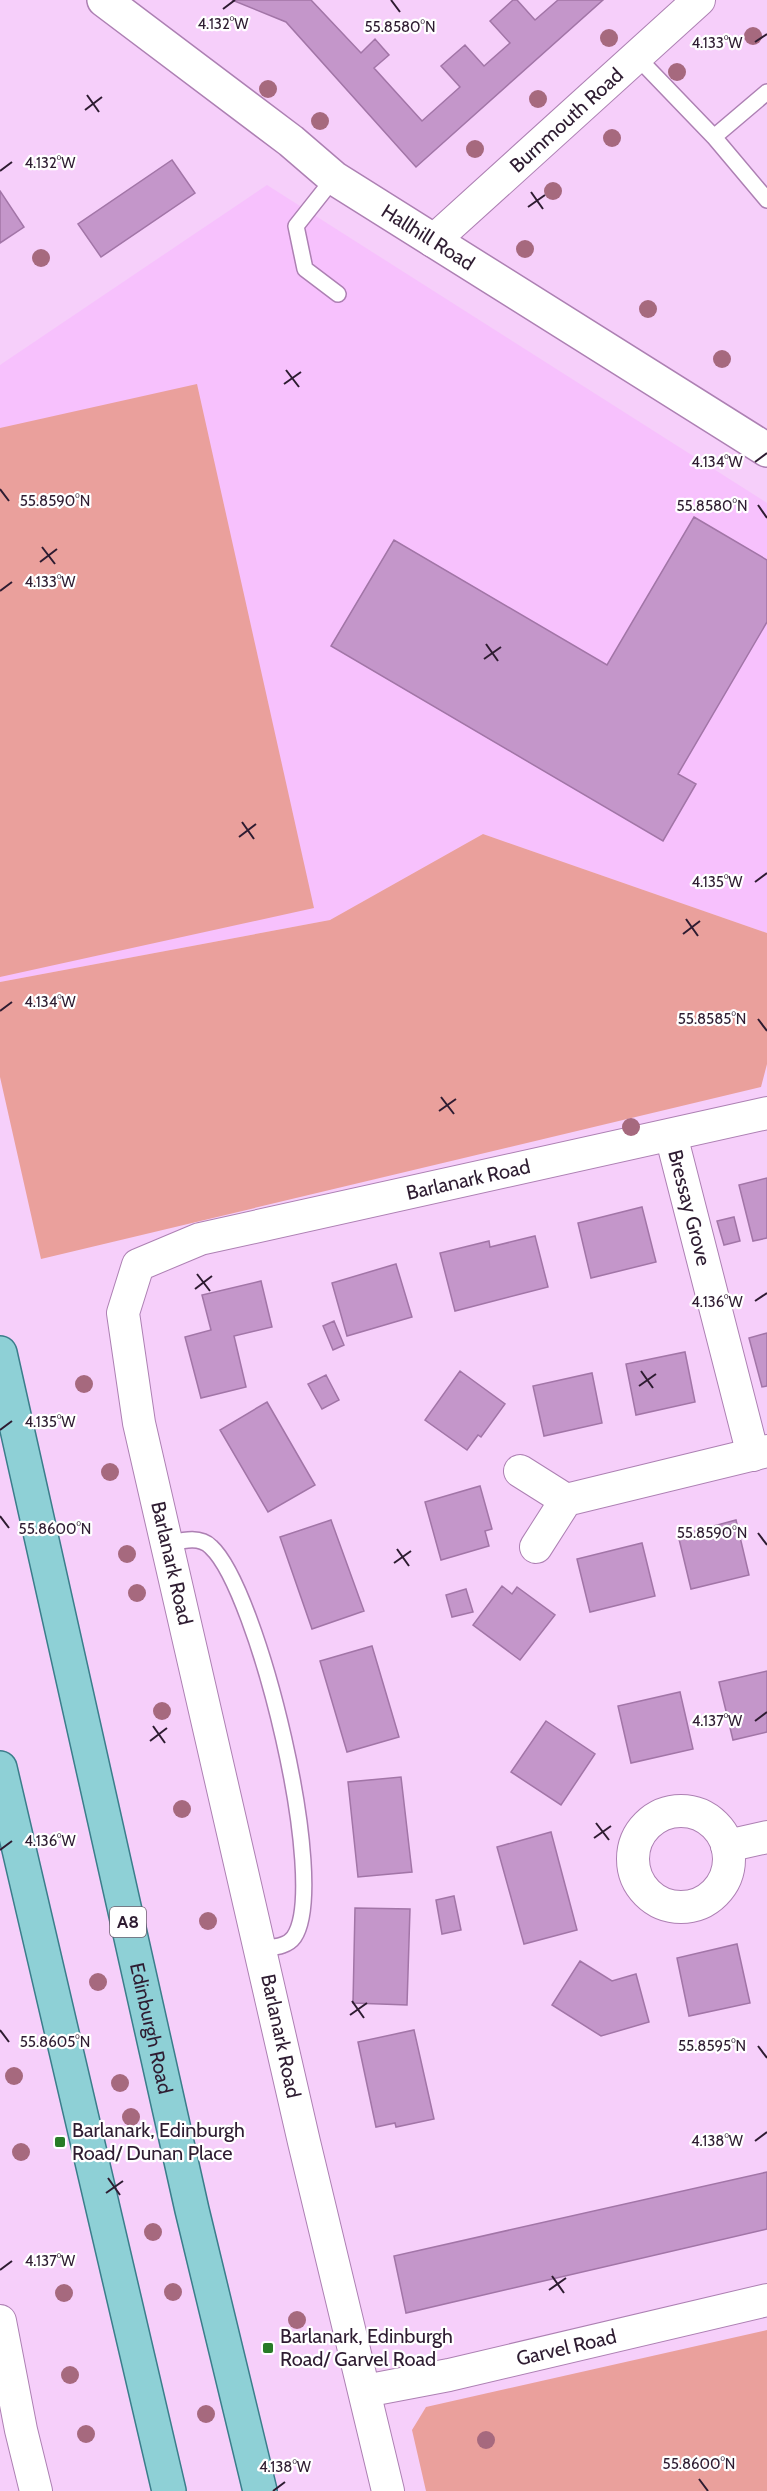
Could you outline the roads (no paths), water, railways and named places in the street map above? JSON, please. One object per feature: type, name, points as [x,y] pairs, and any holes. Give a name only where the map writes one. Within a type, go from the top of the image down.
[{"type":"main road","name":"Edinburgh Road","points":[[0,1353],[190,2199],[260,2491]]},
{"type":"main road","points":[[0,1768],[169,2491]]},
{"type":"street","name":"Hallhill Road","points":[[104,0],[291,141],[334,178],[767,450]]},
{"type":"street","name":"Burnmouth Road","points":[[433,241],[695,1]]},
{"type":"street","name":"Barlanark Road","points":[[388,2491],[304,2142],[139,1423],[123,1313],[138,1265],[200,1239],[767,1113]]},
{"type":"street","name":"Bressay Grove","points":[[566,1500],[760,1453],[671,1135]]},
{"type":"street","points":[[520,1471],[566,1500],[536,1547]]},
{"type":"street","points":[[727,1846],[767,1837]]},
{"type":"street","name":"Garvel Road","points":[[365,2391],[449,2375],[767,2300]]},
{"type":"street","points":[[0,2321],[10,2433],[36,2491]]},
{"type":"lane","points":[[636,56],[714,137],[767,200]]},
{"type":"lane","points":[[714,137],[767,92]]},
{"type":"lane","points":[[334,178],[296,226],[305,268],[339,294]]},
{"type":"lane","points":[[167,1544],[185,1540],[204,1542],[211,1547],[226,1567],[242,1599],[266,1664],[282,1731],[294,1788],[303,1867],[303,1911],[291,1941],[281,1946],[261,1949]]},
{"type":"place","name":"Barlanark, Edinburgh Road/ Dunan Place","points":[[60,2142]]},
{"type":"place","name":"Barlanark, Edinburgh Road/ Garvel Road","points":[[268,2348]]}]
